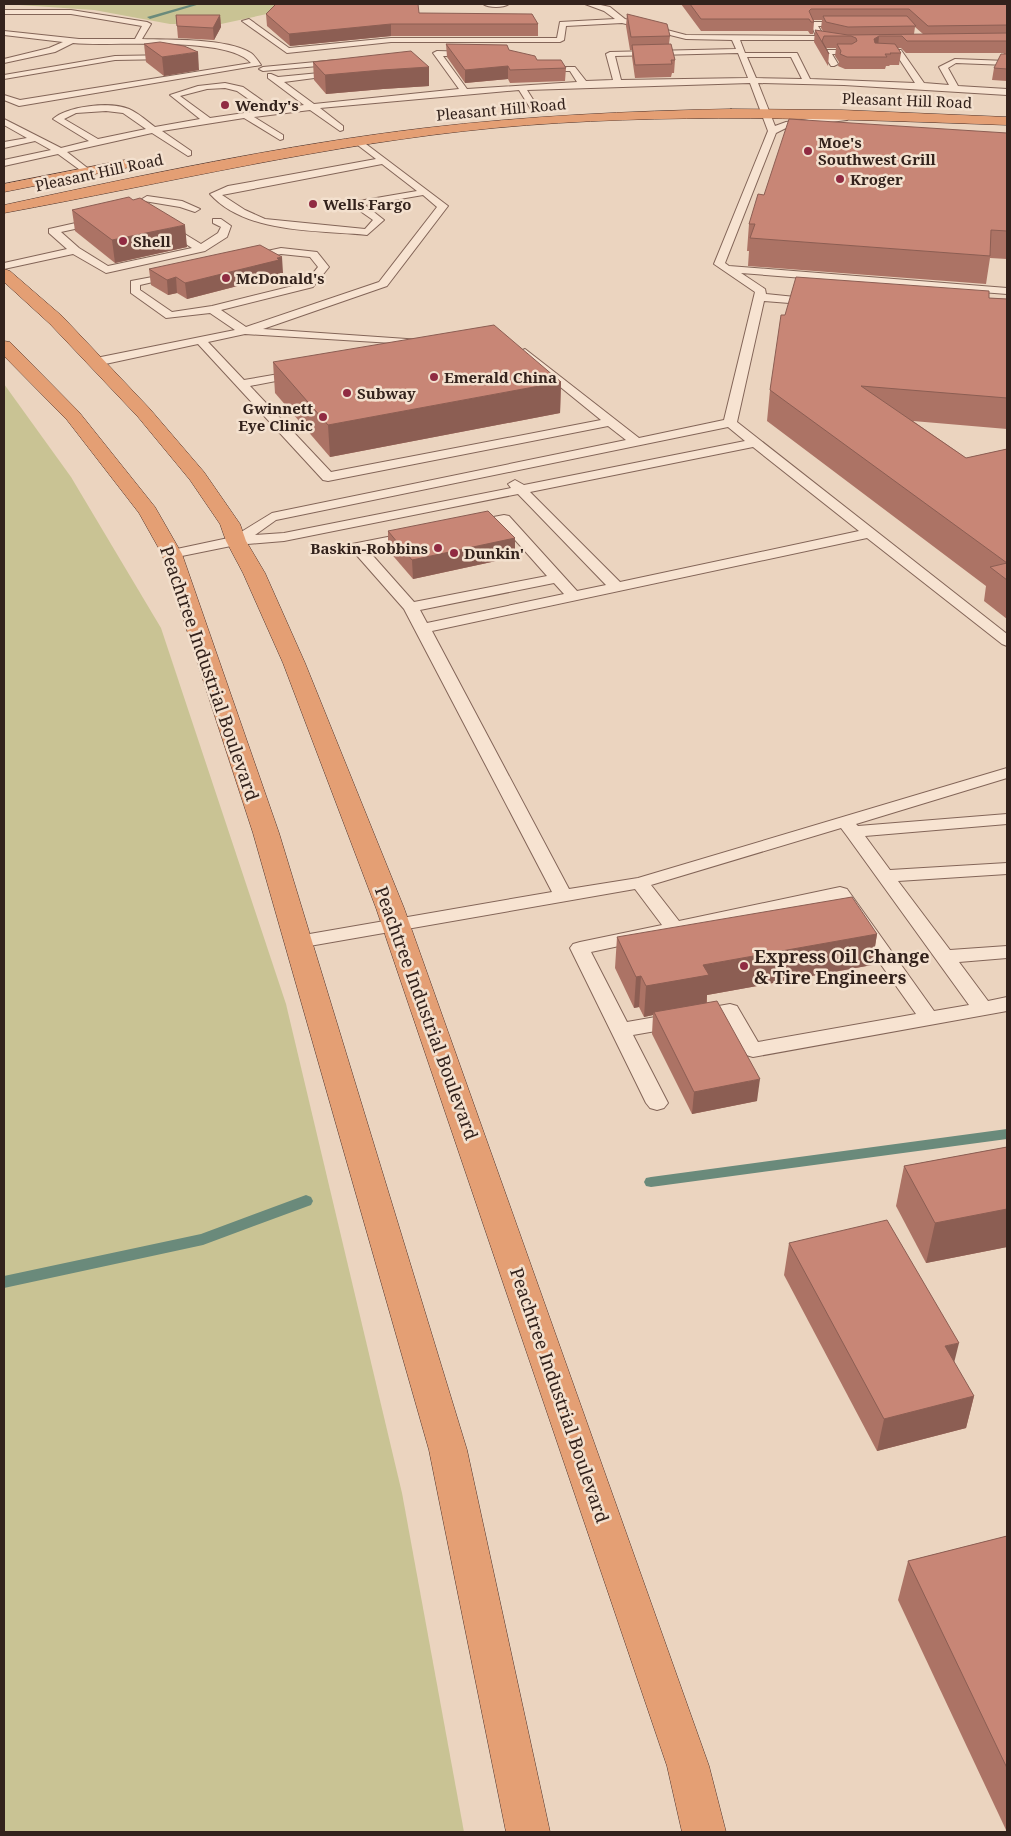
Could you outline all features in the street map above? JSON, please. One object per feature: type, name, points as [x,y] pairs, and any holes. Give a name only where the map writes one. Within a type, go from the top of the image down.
[{"type":"highway","name":"Pleasant Hill Road","points":[[458,115],[659,103],[1007,121]]},
{"type":"highway","name":"Pleasant Hill Road","points":[[4,209],[216,165],[358,141],[456,129],[564,119],[765,108],[904,105],[1007,111]]},
{"type":"highway","points":[[323,131],[358,126]]},
{"type":"highway","points":[[262,140],[297,134]]},
{"type":"highway","name":"Pleasant Hill Road","points":[[170,156],[193,152]]},
{"type":"highway","name":"Pleasant Hill Road","points":[[4,188],[142,161]]},
{"type":"highway","name":"Peachtree Industrial Boulevard","points":[[4,274],[56,320],[144,413],[197,476],[230,524],[236,542],[254,573],[294,663],[397,926],[688,1766],[704,1832]]},
{"type":"highway","name":"Peachtree Industrial Boulevard","points":[[4,346],[73,416],[148,511],[172,554],[266,834],[448,1450],[528,1832]]},
{"type":"lane","points":[[487,4],[505,4]]},
{"type":"lane","points":[[590,4],[607,9],[622,21]]},
{"type":"lane","points":[[4,12],[71,12],[147,24],[137,42]]},
{"type":"lane","points":[[102,26],[120,20]]},
{"type":"lane","points":[[246,21],[287,52]]},
{"type":"lane","points":[[277,52],[392,40],[560,40],[563,24],[622,21],[686,37],[821,38],[847,43]]},
{"type":"lane","points":[[821,38],[814,24],[851,24]]},
{"type":"lane","points":[[4,33],[20,33],[69,40],[189,44],[258,54]]},
{"type":"lane","points":[[4,61],[52,50],[83,33]]},
{"type":"lane","points":[[735,38],[765,108],[774,135]]},
{"type":"lane","points":[[876,43],[895,43]]},
{"type":"lane","points":[[845,82],[834,65],[822,52],[853,52]]},
{"type":"lane","points":[[871,52],[898,52],[921,85]]},
{"type":"lane","points":[[464,91],[437,53],[482,54]]},
{"type":"lane","points":[[618,84],[610,54],[700,61],[741,53],[798,55],[807,81]]},
{"type":"lane","points":[[248,54],[261,71],[274,78],[340,128]]},
{"type":"lane","points":[[4,77],[115,58],[146,56],[178,58]]},
{"type":"lane","points":[[4,97],[19,103],[214,72],[261,71],[346,61]]},
{"type":"lane","points":[[700,61],[711,82]]},
{"type":"lane","points":[[954,87],[943,67],[954,61],[1007,63]]},
{"type":"lane","points":[[200,64],[214,72]]},
{"type":"lane","points":[[535,68],[533,70],[552,68],[572,69],[584,85]]},
{"type":"lane","points":[[274,78],[342,73]]},
{"type":"lane","points":[[210,122],[174,95],[188,90],[244,81]]},
{"type":"lane","points":[[4,163],[154,130],[439,89],[464,91],[473,86],[522,88],[542,84],[807,81],[921,85],[1007,92]]},
{"type":"lane","points":[[220,86],[238,88],[272,112]]},
{"type":"lane","points":[[522,88],[535,109]]},
{"type":"lane","points":[[96,142],[57,119],[74,111],[106,108],[126,111],[154,130],[193,152]]},
{"type":"lane","points":[[730,423],[760,291],[719,264],[774,135],[786,125],[809,120],[873,114]]},
{"type":"lane","points":[[248,116],[280,137]]},
{"type":"lane","points":[[4,122],[60,151],[86,172]]},
{"type":"lane","points":[[4,145],[38,138]]},
{"type":"lane","points":[[96,362],[245,331],[383,284],[443,206],[358,141]]},
{"type":"lane","points":[[384,161],[228,188],[215,194],[241,212],[262,222],[367,232],[379,220],[356,204],[425,192]]},
{"type":"lane","points":[[120,184],[141,198],[182,204],[195,209]]},
{"type":"lane","points":[[112,219],[53,231],[75,250],[106,270],[201,249],[223,235],[226,226],[217,221]]},
{"type":"lane","points":[[157,222],[201,249]]},
{"type":"lane","points":[[65,242],[82,237]]},
{"type":"lane","points":[[173,242],[187,240]]},
{"type":"lane","points":[[4,266],[75,250]]},
{"type":"lane","points":[[184,272],[135,283],[134,291],[170,316],[212,309],[309,285],[324,267],[313,254],[281,250],[232,261]]},
{"type":"lane","points":[[93,262],[107,256]]},
{"type":"lane","points":[[727,269],[1007,291]]},
{"type":"lane","points":[[759,297],[829,303]]},
{"type":"lane","points":[[212,309],[245,331],[433,347],[400,354]]},
{"type":"lane","points":[[200,340],[328,478],[611,422]]},
{"type":"lane","points":[[513,350],[523,350],[637,443]]},
{"type":"lane","points":[[240,384],[306,371]]},
{"type":"lane","points":[[730,423],[1007,641]]},
{"type":"lane","points":[[236,542],[272,517],[730,423]]},
{"type":"lane","points":[[172,554],[236,542],[284,537],[754,443]]},
{"type":"lane","points":[[501,471],[617,588]]},
{"type":"lane","points":[[455,528],[504,519],[574,597]]},
{"type":"lane","points":[[422,629],[870,533]]},
{"type":"lane","points":[[426,534],[357,546],[411,607],[564,897]]},
{"type":"lane","points":[[411,607],[557,578]]},
{"type":"lane","points":[[298,942],[640,883],[849,827],[1007,773]]},
{"type":"lane","points":[[849,827],[1007,819]]},
{"type":"lane","points":[[849,827],[983,1009]]},
{"type":"lane","points":[[886,876],[1007,868]]},
{"type":"lane","points":[[640,883],[674,928]]},
{"type":"lane","points":[[657,1104],[580,948],[840,893],[929,1018]]},
{"type":"lane","points":[[945,957],[1007,952]]},
{"type":"lane","points":[[621,1030],[730,1011],[753,1050],[1007,1004]]},
{"type":"shaded area","points":[[4,4],[277,4],[281,11],[221,24],[170,24],[94,10]]},
{"type":"shaded area","points":[[4,384],[71,477],[161,628],[286,1004],[402,1493],[464,1832],[4,1832]]},
{"type":"building","points":[[276,4],[418,4],[419,13],[532,14],[538,24],[391,24],[289,34],[266,14]]},
{"type":"building","points":[[690,4],[1007,4],[1007,25],[928,26],[909,9],[811,9],[809,11],[814,22],[811,22],[809,19],[701,19]]},
{"type":"building","points":[[627,14],[667,24],[670,36],[631,37]]},
{"type":"building","points":[[176,15],[220,15],[213,28],[177,26]]},
{"type":"building","points":[[823,16],[907,16],[916,26],[848,27],[826,22]]},
{"type":"building","points":[[815,30],[848,35],[1007,33],[1007,41],[907,41],[902,36],[879,36],[874,39],[875,43],[895,44],[901,53],[885,54],[887,57],[847,57],[840,54],[841,51],[837,44],[852,44],[857,41],[856,38],[851,36],[824,36],[822,41],[829,54]]},
{"type":"building","points":[[160,42],[184,46],[198,52],[162,57],[144,44]]},
{"type":"building","points":[[446,44],[507,45],[509,50],[535,56],[537,60],[561,60],[566,68],[510,70],[508,66],[465,70]]},
{"type":"building","points":[[671,44],[675,60],[671,60],[672,64],[635,65],[632,45]]},
{"type":"building","points":[[411,51],[429,67],[325,75],[313,62]]},
{"type":"building","points":[[1001,54],[1007,54],[1007,69],[994,68]]},
{"type":"building","points":[[789,119],[1007,133],[1007,231],[991,230],[990,256],[750,238],[755,224],[749,224],[758,194],[764,195]]},
{"type":"building","points":[[129,197],[133,200],[140,198],[185,225],[112,240],[72,210]]},
{"type":"building","points":[[260,245],[282,257],[277,258],[279,260],[185,283],[176,277],[167,280],[149,269]]},
{"type":"building","points":[[796,277],[989,291],[989,298],[1007,299],[1007,398],[861,386],[966,458],[1007,449],[1007,563],[770,390],[781,315],[785,315]]},
{"type":"building","points":[[494,325],[561,382],[328,425],[273,362]]},
{"type":"building","points":[[488,511],[515,538],[412,560],[388,531]]},
{"type":"building","points":[[1007,563],[1007,580],[990,567]]},
{"type":"building","points":[[852,897],[877,934],[703,965],[709,975],[646,986],[641,976],[636,977],[617,937]]},
{"type":"building","points":[[717,1001],[760,1079],[694,1092],[654,1012]]},
{"type":"building","points":[[1007,1147],[1007,1209],[935,1223],[904,1166]]},
{"type":"building","points":[[887,1220],[959,1343],[945,1346],[974,1396],[884,1419],[789,1243]]},
{"type":"building","points":[[1007,1536],[1007,1768],[908,1561]]},
{"type":"waterway","points":[[150,17],[198,4]]},
{"type":"waterway","points":[[651,1182],[1007,1134]]},
{"type":"waterway","points":[[4,1282],[203,1239],[306,1201]]},
{"type":"place","name":"Wendy's","points":[[225,105]]},
{"type":"place","name":"Moe's Southwest Grill","points":[[808,151]]},
{"type":"place","name":"Kroger","points":[[840,179]]},
{"type":"place","name":"Wells Fargo","points":[[313,204]]},
{"type":"place","name":"Shell","points":[[123,241]]},
{"type":"place","name":"McDonald's","points":[[226,278]]},
{"type":"place","name":"Emerald China","points":[[434,377]]},
{"type":"place","name":"Subway","points":[[347,393]]},
{"type":"place","name":"Gwinnett Eye Clinic","points":[[323,417]]},
{"type":"place","name":"Baskin-Robbins","points":[[438,548]]},
{"type":"place","name":"Dunkin'","points":[[454,553]]},
{"type":"place","name":"Express Oil Change & Tire Engineers","points":[[744,966]]}]
